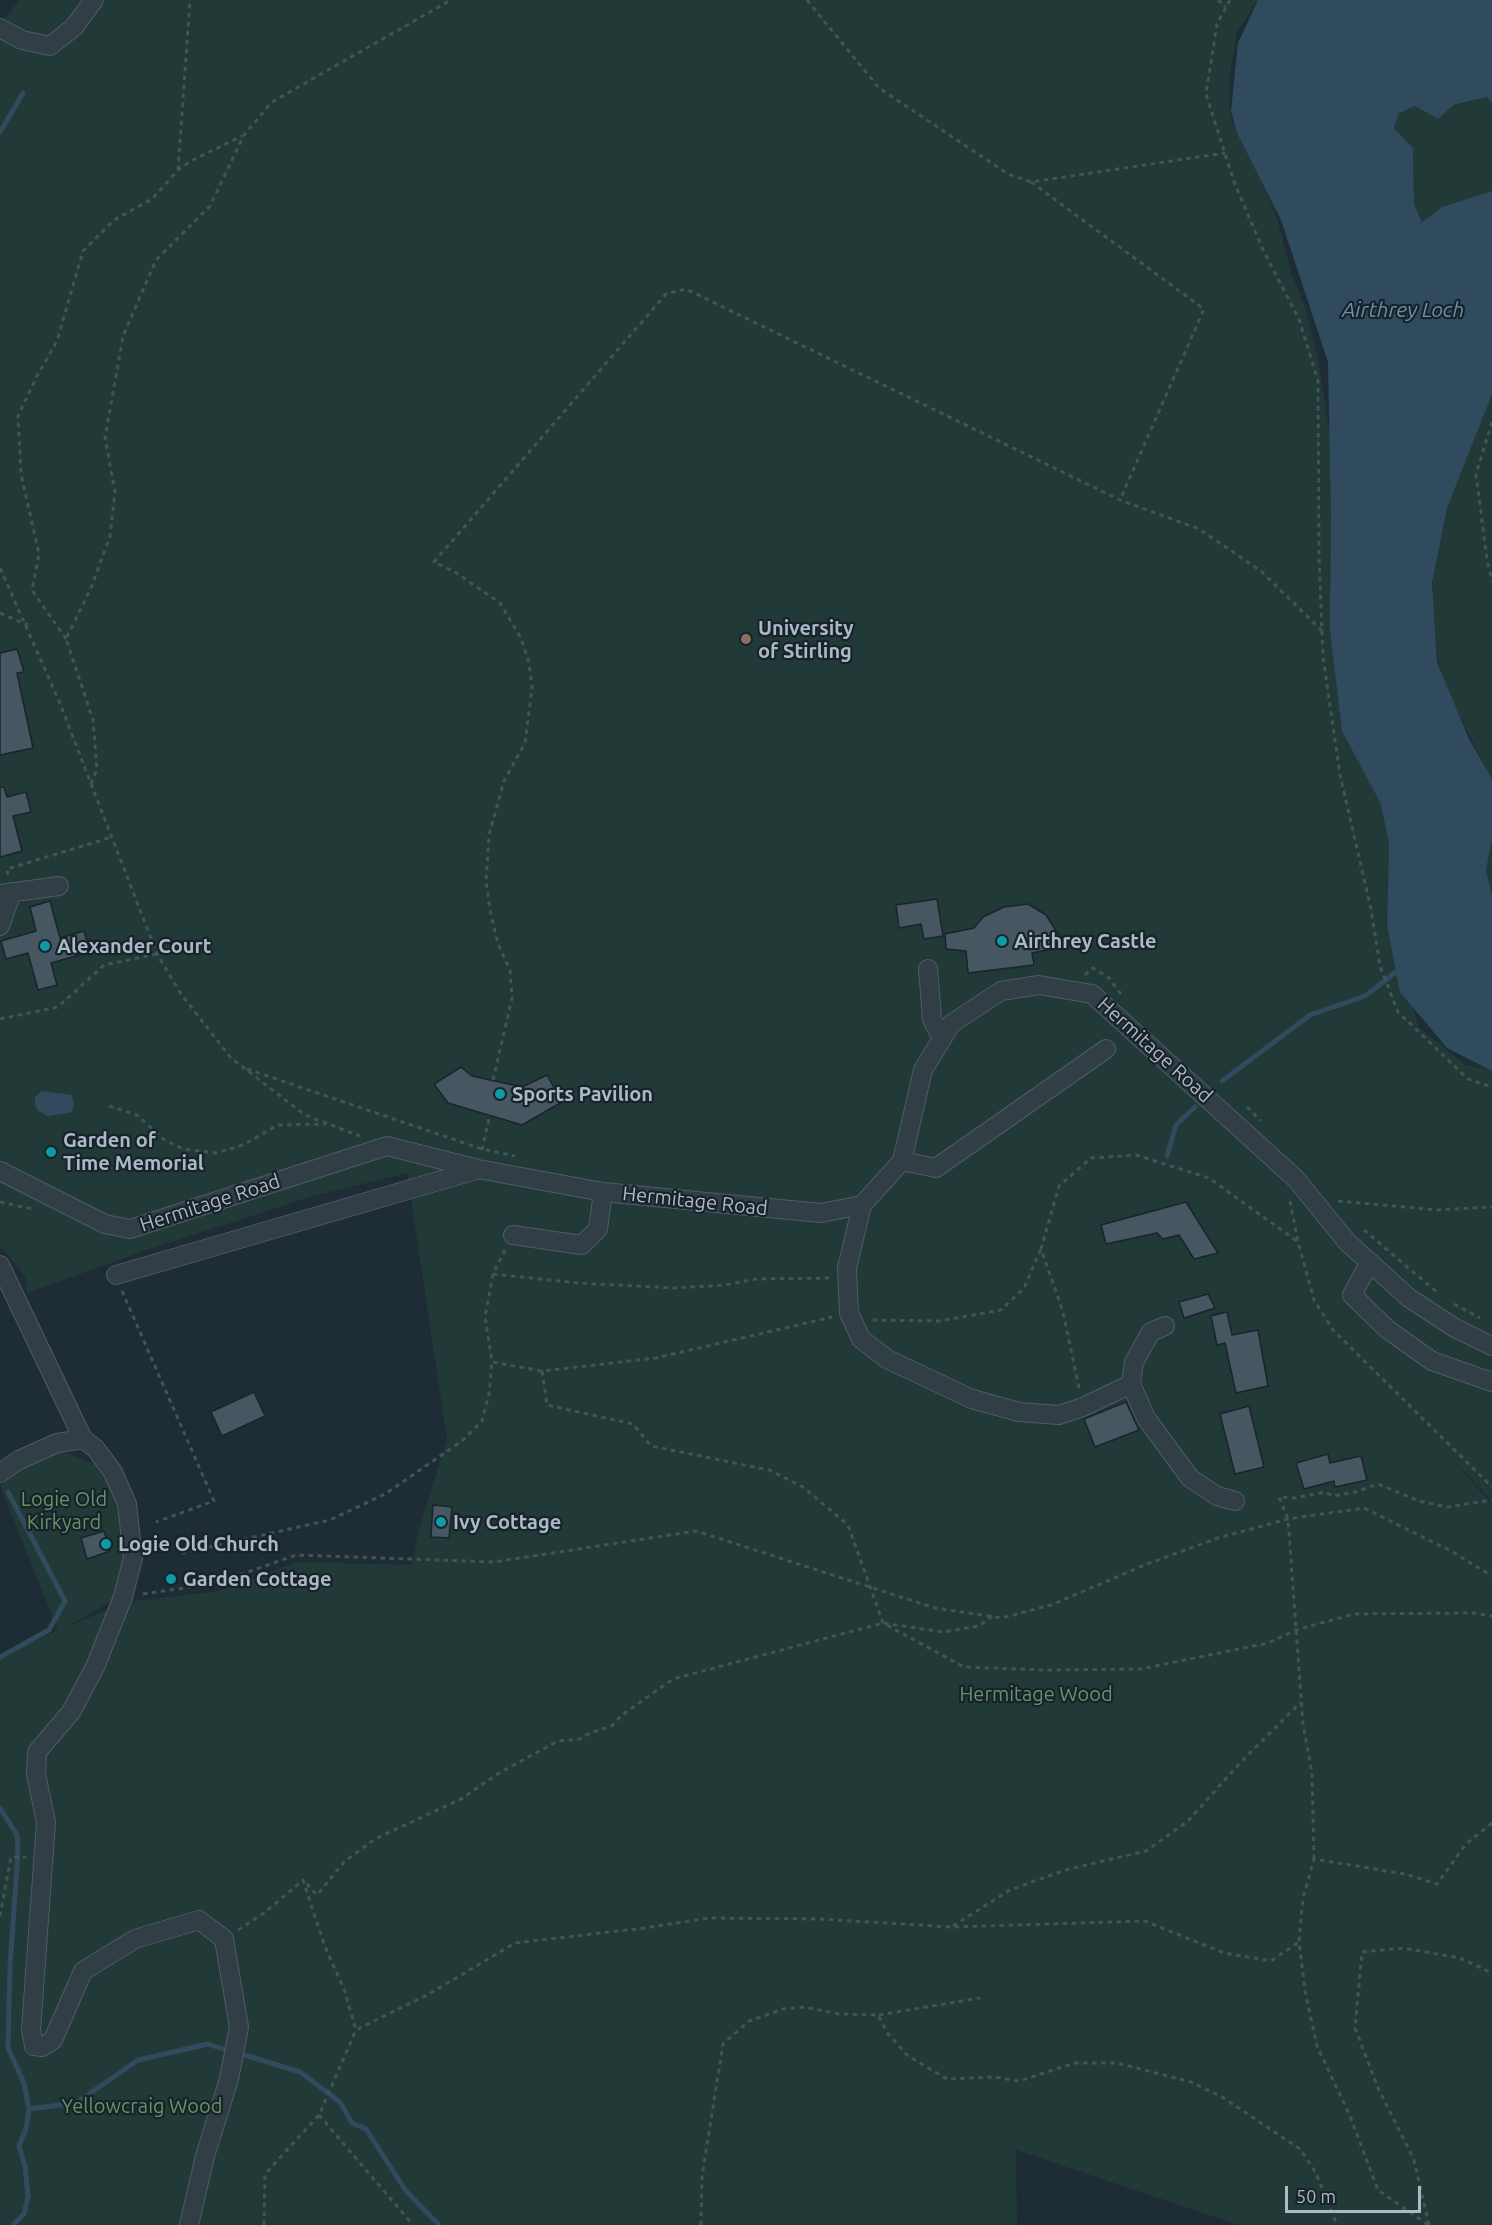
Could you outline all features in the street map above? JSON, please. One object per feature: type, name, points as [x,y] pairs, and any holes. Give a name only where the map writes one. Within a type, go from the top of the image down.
[{"type":"street","points":[[0,28],[22,40],[50,46],[74,27],[94,0]]},
{"type":"street","points":[[0,926],[6,893],[59,886]]},
{"type":"street","points":[[928,969],[932,1019],[942,1040]]},
{"type":"street","name":"Hermitage Road","points":[[0,1171],[105,1224],[130,1229],[387,1146],[478,1169],[603,1192],[821,1214],[862,1205],[902,1161],[923,1070],[951,1024],[1001,992],[1039,985],[1092,994],[1296,1179],[1347,1242],[1409,1298],[1455,1328],[1492,1346]]},
{"type":"street","points":[[902,1161],[936,1168],[1106,1049]]},
{"type":"street","points":[[116,1275],[478,1169]]},
{"type":"street","name":"Hermitage Road","points":[[513,1236],[582,1245],[598,1229],[603,1192]]},
{"type":"street","points":[[862,1205],[852,1239],[848,1278],[849,1313],[861,1339],[887,1359],[972,1399],[1019,1412],[1059,1415],[1083,1407],[1131,1384]]},
{"type":"street","points":[[1370,1262],[1352,1295],[1387,1329],[1432,1362],[1492,1382]]},
{"type":"street","points":[[0,1265],[84,1439],[95,1448],[113,1472],[127,1504],[133,1558],[123,1597],[95,1667],[71,1712],[37,1752],[36,1774],[46,1822],[31,2030],[34,2046],[42,2047],[53,2040],[83,1971],[135,1939],[199,1920],[224,1939],[238,2028],[229,2079],[205,2156],[189,2225]]},
{"type":"street","points":[[1165,1326],[1151,1332],[1134,1362],[1131,1384],[1146,1418],[1190,1478],[1217,1496],[1235,1501]]},
{"type":"street","points":[[0,1473],[19,1460],[57,1443],[84,1439]]},
{"type":"path","points":[[178,170],[190,0]]},
{"type":"path","points":[[66,639],[91,588],[111,536],[116,492],[105,438],[123,336],[156,260],[210,206],[244,135],[272,102],[451,0]]},
{"type":"path","points":[[807,0],[879,88],[1008,174],[1030,182],[1204,309],[1120,500]]},
{"type":"path","points":[[1218,0],[1226,7]]},
{"type":"path","points":[[1230,0],[1217,24],[1206,94],[1234,182],[1264,252],[1299,319],[1318,381],[1322,631],[1340,775],[1358,844],[1381,969],[1398,1012],[1468,1078],[1492,1087]]},
{"type":"path","points":[[91,784],[97,769],[93,720],[66,639],[32,590],[39,554],[21,474],[18,416],[57,341],[83,251],[114,220],[152,199],[178,170],[191,161],[244,135]]},
{"type":"path","points":[[1030,182],[1225,153]]},
{"type":"path","points":[[493,1080],[512,998],[510,970],[498,944],[490,910],[486,881],[489,835],[504,781],[525,743],[532,688],[529,663],[521,638],[500,603],[455,572],[434,562],[666,294],[686,289],[1120,500],[1199,529],[1261,571],[1322,631]]},
{"type":"path","points":[[1492,422],[1476,474],[1492,582]]},
{"type":"path","points":[[0,568],[28,626],[157,954],[181,994],[231,1058],[305,1115],[387,1146]]},
{"type":"path","points":[[0,613],[28,626]]},
{"type":"path","points":[[6,893],[7,869],[112,837]]},
{"type":"path","points":[[0,1019],[58,1007],[104,965],[157,954]]},
{"type":"path","points":[[244,1068],[482,1149],[516,1156]]},
{"type":"path","points":[[109,1106],[136,1115],[163,1138],[183,1149],[216,1153],[243,1145],[278,1125],[328,1124]]},
{"type":"path","points":[[478,1169],[490,1114]]},
{"type":"path","points":[[492,1362],[542,1371],[656,1358],[849,1313],[879,1322],[940,1321],[1001,1310],[1023,1288],[1041,1249],[1059,1186],[1091,1158],[1136,1155],[1209,1178],[1298,1242]]},
{"type":"path","points":[[1290,1200],[1298,1242],[1314,1300],[1333,1330],[1492,1487]]},
{"type":"path","points":[[1336,1201],[1438,1210],[1492,1207]]},
{"type":"path","points":[[182,1553],[330,1520],[385,1494],[462,1441],[482,1421],[489,1394],[492,1362],[485,1317],[493,1274],[513,1236]]},
{"type":"path","points":[[1041,1249],[1064,1312],[1083,1407]]},
{"type":"path","points":[[493,1274],[578,1283],[674,1288],[725,1285],[756,1279],[848,1278]]},
{"type":"path","points":[[116,1275],[214,1501],[156,1522]]},
{"type":"path","points":[[542,1371],[547,1405],[633,1424],[651,1446],[769,1470],[803,1487],[848,1525],[883,1623],[964,1667],[1045,1671],[1141,1669],[1268,1643],[1296,1630],[1354,1614],[1473,1613],[1492,1616]]},
{"type":"path","points":[[1429,2225],[1378,2190],[1350,2116],[1317,2046],[1305,1990],[1299,1942],[1303,1898],[1314,1858],[1312,1773],[1301,1702],[1288,1519],[1280,1497],[1294,1498],[1325,1492],[1333,1496],[1356,1492],[1378,1484],[1419,1501],[1447,1507],[1492,1500]]},
{"type":"path","points":[[123,1597],[198,1586],[296,1555],[494,1562],[696,1531],[936,1608],[1002,1618],[1051,1605],[1147,1564],[1218,1538],[1288,1519],[1364,1508],[1451,1551],[1492,1576]]},
{"type":"path","points":[[303,1880],[317,1895],[345,1861],[375,1839],[461,1799],[499,1773],[558,1741],[580,1739],[612,1726],[622,1715],[673,1679],[883,1623],[943,1632],[979,1626],[993,1616]]},
{"type":"path","points":[[951,1927],[1010,1890],[1065,1870],[1146,1851],[1188,1821],[1239,1764],[1301,1702]]},
{"type":"path","points":[[1314,1858],[1405,1874],[1437,1884],[1466,1844],[1492,1823]]},
{"type":"path","points":[[0,1916],[11,1857],[30,1857]]},
{"type":"path","points":[[224,1939],[264,1913],[303,1880]]},
{"type":"path","points":[[264,2225],[265,2174],[319,2115],[356,2030],[344,1989],[325,1947],[303,1880]]},
{"type":"path","points":[[356,2030],[429,1994],[515,1943],[709,1918],[819,1919],[951,1927],[1145,1921],[1224,1953],[1271,1961],[1299,1942]]},
{"type":"path","points":[[1429,2225],[1414,2160],[1378,2088],[1356,2028],[1362,1952],[1403,1948],[1460,1958],[1492,1973]]},
{"type":"path","points":[[701,2225],[702,2176],[723,2044],[749,2021],[783,2009],[805,2007],[839,2014],[878,2015],[980,1998]]},
{"type":"path","points":[[878,2015],[888,2034],[908,2056],[947,2079],[995,2077],[1019,2081],[1075,2062],[1117,2063],[1191,2082],[1222,2097],[1300,2149],[1316,2173],[1337,2225]]},
{"type":"path","points":[[319,2115],[413,2225]]},
{"type":"green space","name":"University of Stirling","points":[[19,0],[1258,0],[1237,32],[1229,80],[1231,119],[1256,168],[1277,218],[1291,272],[1304,304],[1318,359],[1390,820],[1386,925],[1419,1027],[1465,1065],[1492,1070],[1492,1501],[1447,1454],[1492,1504],[1492,2225],[1239,2225],[1016,2150],[1017,2225],[0,2225],[0,1657],[58,1630],[0,1485],[46,1454],[57,1450],[101,1466],[109,1481],[124,1526],[122,1584],[112,1601],[66,1627],[126,1602],[219,1591],[297,1562],[412,1565],[419,1529],[447,1439],[407,1173],[313,1196],[147,1250],[27,1293],[25,1276],[0,1246],[0,26]]},
{"type":"green space","points":[[1487,97],[1492,103],[1492,191],[1442,207],[1422,222],[1414,204],[1413,148],[1394,128],[1399,113],[1415,106],[1438,119],[1454,106]]},
{"type":"green space","points":[[1492,386],[1492,780],[1441,679],[1433,619],[1433,567],[1448,490]]},
{"type":"green space","points":[[1492,840],[1492,895],[1486,870]]},
{"type":"water","name":"Airthrey Loch","points":[[1258,0],[1492,0],[1492,103],[1487,97],[1454,105],[1438,119],[1415,106],[1399,113],[1394,128],[1413,148],[1414,204],[1422,222],[1442,207],[1492,191],[1492,394],[1447,508],[1432,583],[1437,662],[1469,739],[1492,779],[1492,840],[1486,870],[1492,895],[1492,1071],[1447,1048],[1400,992],[1387,925],[1389,844],[1381,804],[1342,731],[1330,630],[1331,514],[1328,362],[1281,220],[1237,133],[1231,111],[1238,43]]},
{"type":"water","points":[[42,1091],[72,1095],[74,1107],[70,1113],[48,1116],[38,1111],[35,1097]]},
{"type":"building","points":[[17,649],[24,672],[17,673],[33,748],[0,755],[0,653]]},
{"type":"building","points":[[0,787],[4,787],[7,797],[26,792],[31,812],[13,816],[22,851],[0,857]]},
{"type":"building","points":[[937,899],[943,936],[924,939],[921,924],[899,928],[896,905]]},
{"type":"building","name":"Alexander Court","points":[[50,901],[60,938],[84,931],[90,952],[51,963],[57,985],[38,990],[28,953],[6,959],[1,941],[36,931],[30,907]]},
{"type":"building","name":"Airthrey Castle","points":[[1028,904],[1046,915],[1058,934],[1057,948],[1032,953],[1034,965],[968,973],[966,951],[946,949],[945,934],[974,928],[983,917],[1004,907]]},
{"type":"building","name":"Sports Pavilion","points":[[461,1067],[472,1076],[522,1087],[547,1075],[562,1102],[522,1125],[448,1103],[434,1084]]},
{"type":"building","points":[[1186,1202],[1218,1253],[1194,1259],[1179,1235],[1163,1239],[1157,1233],[1106,1244],[1101,1225]]},
{"type":"building","points":[[1208,1294],[1215,1308],[1184,1318],[1179,1302]]},
{"type":"building","points":[[1227,1312],[1232,1335],[1258,1330],[1268,1386],[1236,1393],[1225,1343],[1217,1345],[1211,1316]]},
{"type":"building","points":[[254,1392],[265,1416],[222,1436],[211,1412]]},
{"type":"building","points":[[1126,1402],[1139,1430],[1095,1447],[1084,1419]]},
{"type":"building","points":[[1249,1406],[1264,1467],[1235,1474],[1220,1414]]},
{"type":"building","points":[[1328,1454],[1330,1463],[1361,1456],[1367,1480],[1335,1487],[1334,1481],[1304,1489],[1296,1463]]},
{"type":"building","name":"Ivy Cottage","points":[[433,1505],[452,1507],[449,1538],[431,1537]]},
{"type":"building","points":[[104,1531],[110,1551],[87,1559],[81,1538]]},
{"type":"waterway","points":[[0,132],[23,93]]},
{"type":"waterway","points":[[1222,1081],[1310,1015],[1365,996],[1396,972]]},
{"type":"waterway","points":[[1167,1156],[1176,1125],[1195,1107]]},
{"type":"waterway","points":[[0,1657],[49,1630],[65,1601],[8,1492]]},
{"type":"waterway","points":[[0,1808],[17,1835],[18,1853],[10,1966],[8,2048],[24,2083],[29,2109],[26,2129],[19,2146],[25,2166],[28,2196],[24,2214],[13,2225]]},
{"type":"waterway","points":[[29,2109],[76,2103],[138,2060],[208,2044],[223,2049]]},
{"type":"waterway","points":[[245,2055],[300,2072],[340,2102],[352,2123],[366,2129],[406,2191],[439,2225]]},
{"type":"place","name":"University of Stirling","points":[[746,639]]},
{"type":"place","name":"Airthrey Castle","points":[[1002,941]]},
{"type":"place","name":"Alexander Court","points":[[45,946]]},
{"type":"place","name":"Sports Pavilion","points":[[500,1094]]},
{"type":"place","name":"Garden of Time Memorial","points":[[51,1152]]},
{"type":"place","name":"Ivy Cottage","points":[[441,1522]]},
{"type":"place","name":"Logie Old Church","points":[[106,1544]]},
{"type":"place","name":"Garden Cottage","points":[[171,1579]]},
{"type":"park label","name":"Logie Old Kirkyard","points":[[64,1510]]},
{"type":"park label","name":"Hermitage Wood","points":[[1036,1694]]},
{"type":"park label","name":"Yellowcraig Wood","points":[[142,2106]]}]
